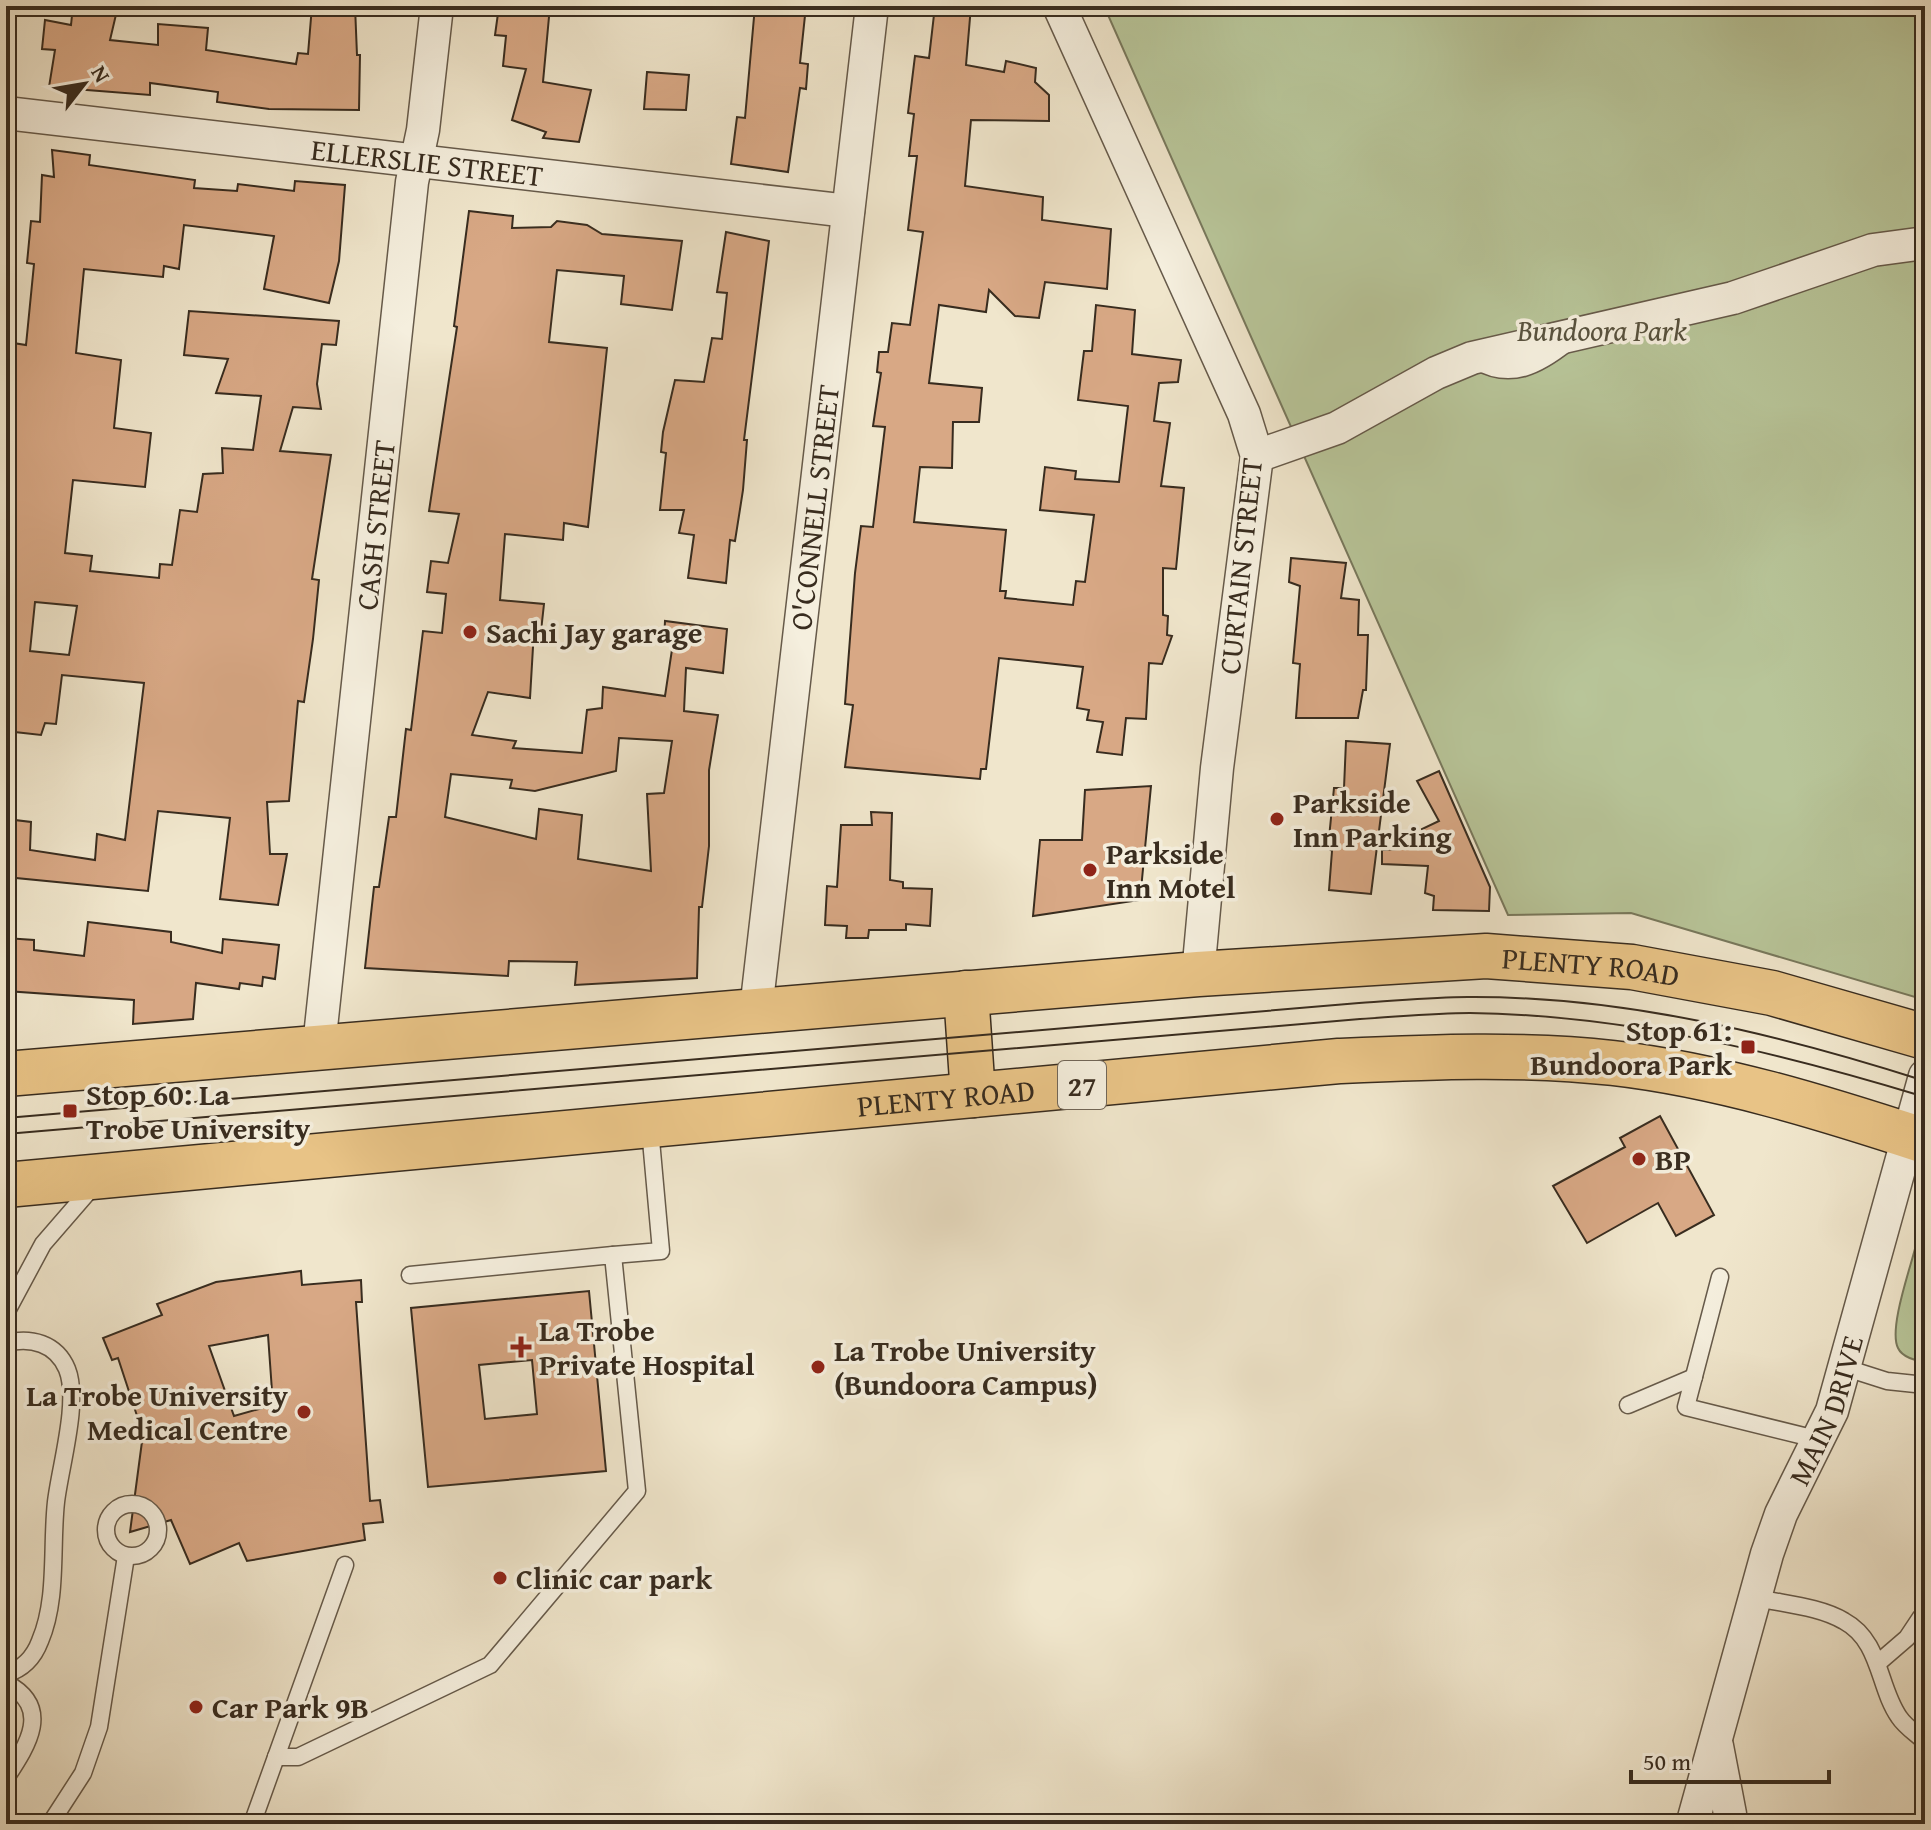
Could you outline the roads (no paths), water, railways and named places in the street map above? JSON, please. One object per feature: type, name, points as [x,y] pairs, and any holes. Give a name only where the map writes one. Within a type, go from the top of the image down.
[{"type":"highway","name":"PLENTY ROAD","points":[[6,1074],[1198,974],[1470,957],[1553,958],[1632,967],[1772,993],[1925,1037]]},
{"type":"highway","points":[[966,993],[973,1095]]},
{"type":"highway","name":"PLENTY ROAD","points":[[6,1185],[1339,1061],[1475,1055],[1615,1063],[1747,1088],[1916,1138]]},
{"type":"street","name":"CASH STREET","points":[[319,1046],[437,6]]},
{"type":"street","name":"O'CONNELL STREET","points":[[756,1010],[872,6]]},
{"type":"street","name":"CURTAIN STREET","points":[[1059,6],[1244,414],[1257,456],[1217,768],[1198,974]]},
{"type":"street","name":"ELLERSLIE STREET","points":[[6,113],[848,211]]},
{"type":"street","points":[[1257,456],[1337,428],[1436,373],[1472,358],[1733,298],[1873,250],[1925,243]]},
{"type":"street","name":"MAIN DRIVE","points":[[1691,1821],[1753,1597],[1781,1514],[1820,1440],[1916,1138],[1925,1076]]},
{"type":"street","name":"MAIN DRIVE","points":[[1716,1739],[1737,1819]]},
{"type":"street","points":[[1691,1821],[1715,1810],[1737,1819]]},
{"type":"lane","points":[[410,1275],[661,1251],[650,1125]]},
{"type":"lane","points":[[6,1313],[43,1244],[104,1174]]},
{"type":"lane","points":[[276,1757],[298,1757],[490,1665],[635,1497],[613,1255]]},
{"type":"lane","points":[[1720,1277],[1686,1407],[1820,1440]]},
{"type":"lane","points":[[6,1343],[29,1340],[51,1349],[66,1369],[71,1397],[56,1502],[48,1615],[35,1652],[23,1666],[6,1674]]},
{"type":"lane","points":[[1843,1367],[1887,1381],[1925,1385]]},
{"type":"lane","points":[[1628,1405],[1694,1377]]},
{"type":"lane","points":[[50,1824],[83,1773],[99,1727],[126,1556]]},
{"type":"lane","points":[[252,1824],[345,1565]]},
{"type":"lane","points":[[1753,1597],[1844,1621],[1869,1646],[1899,1717],[1922,1739]]},
{"type":"lane","points":[[1878,1663],[1907,1638],[1921,1617]]},
{"type":"lane","points":[[6,1683],[27,1703],[33,1721],[28,1745],[6,1778]]},
{"type":"tram line","points":[[6,1118],[1454,997],[1584,1003],[1700,1021],[1813,1048],[1925,1081]]},
{"type":"tram line","points":[[6,1134],[1456,1013],[1528,1015],[1586,1021],[1700,1039],[1813,1065],[1925,1097]]},
{"type":"place","name":"Sachi Jay garage","points":[[470,632]]},
{"type":"place","name":"Parkside Inn Parking","points":[[1277,819]]},
{"type":"place","name":"Parkside Inn Motel","points":[[1090,870]]},
{"type":"place","name":"Stop 61: Bundoora Park","points":[[1748,1047]]},
{"type":"place","name":"Stop 60: La Trobe University","points":[[70,1111]]},
{"type":"place","name":"BP","points":[[1639,1159]]},
{"type":"place","name":"La Trobe Private Hospital","points":[[521,1347]]},
{"type":"place","name":"La Trobe University (Bundoora Campus)","points":[[818,1367]]},
{"type":"place","name":"La Trobe University Medical Centre","points":[[304,1412]]},
{"type":"place","name":"Clinic car park","points":[[500,1578]]},
{"type":"place","name":"Car Park 9B","points":[[196,1707]]},
{"type":"park label","name":"Bundoora Park","points":[[1602,330]]}]
